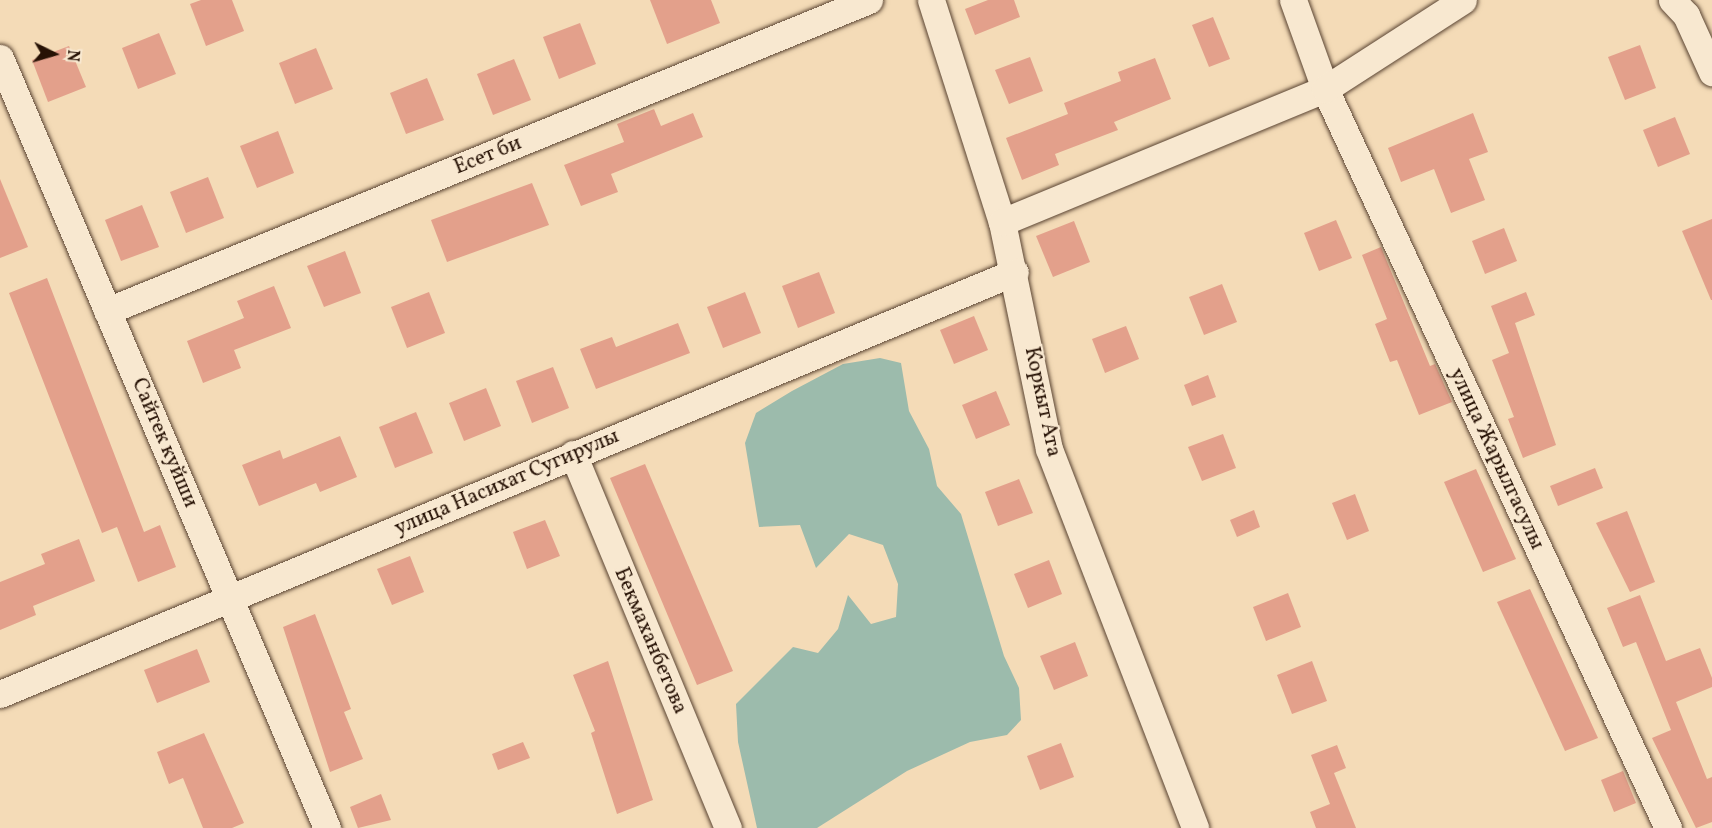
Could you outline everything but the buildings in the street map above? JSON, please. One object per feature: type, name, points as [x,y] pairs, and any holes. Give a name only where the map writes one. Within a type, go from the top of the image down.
[{"type":"street","name":"Есет би","points":[[108,311],[869,0]]},
{"type":"street","name":"Коркыт Ата","points":[[931,0],[1002,222],[1015,272],[1049,449],[1195,828]]},
{"type":"street","name":"улица Жарылгасулы","points":[[1293,0],[1325,89],[1668,828]]},
{"type":"street","points":[[1002,222],[1325,89],[1463,0]]},
{"type":"street","points":[[1679,8],[1712,72]]},
{"type":"street","name":"Сайтек куйши","points":[[0,58],[327,828]]},
{"type":"street","name":"улица Насихат Сугирулы","points":[[0,694],[230,601],[573,454],[1015,272]]},
{"type":"street","name":"Бекмаханбетова","points":[[573,454],[728,828]]},
{"type":"shaded area","points":[[880,358],[901,363],[909,411],[929,449],[937,486],[961,514],[1004,656],[1019,688],[1021,720],[1007,735],[970,742],[907,771],[817,828],[757,828],[738,742],[736,704],[793,647],[818,653],[838,629],[848,595],[871,624],[896,617],[898,584],[883,545],[849,534],[816,568],[800,525],[759,527],[745,443],[756,413],[843,364]]}]
